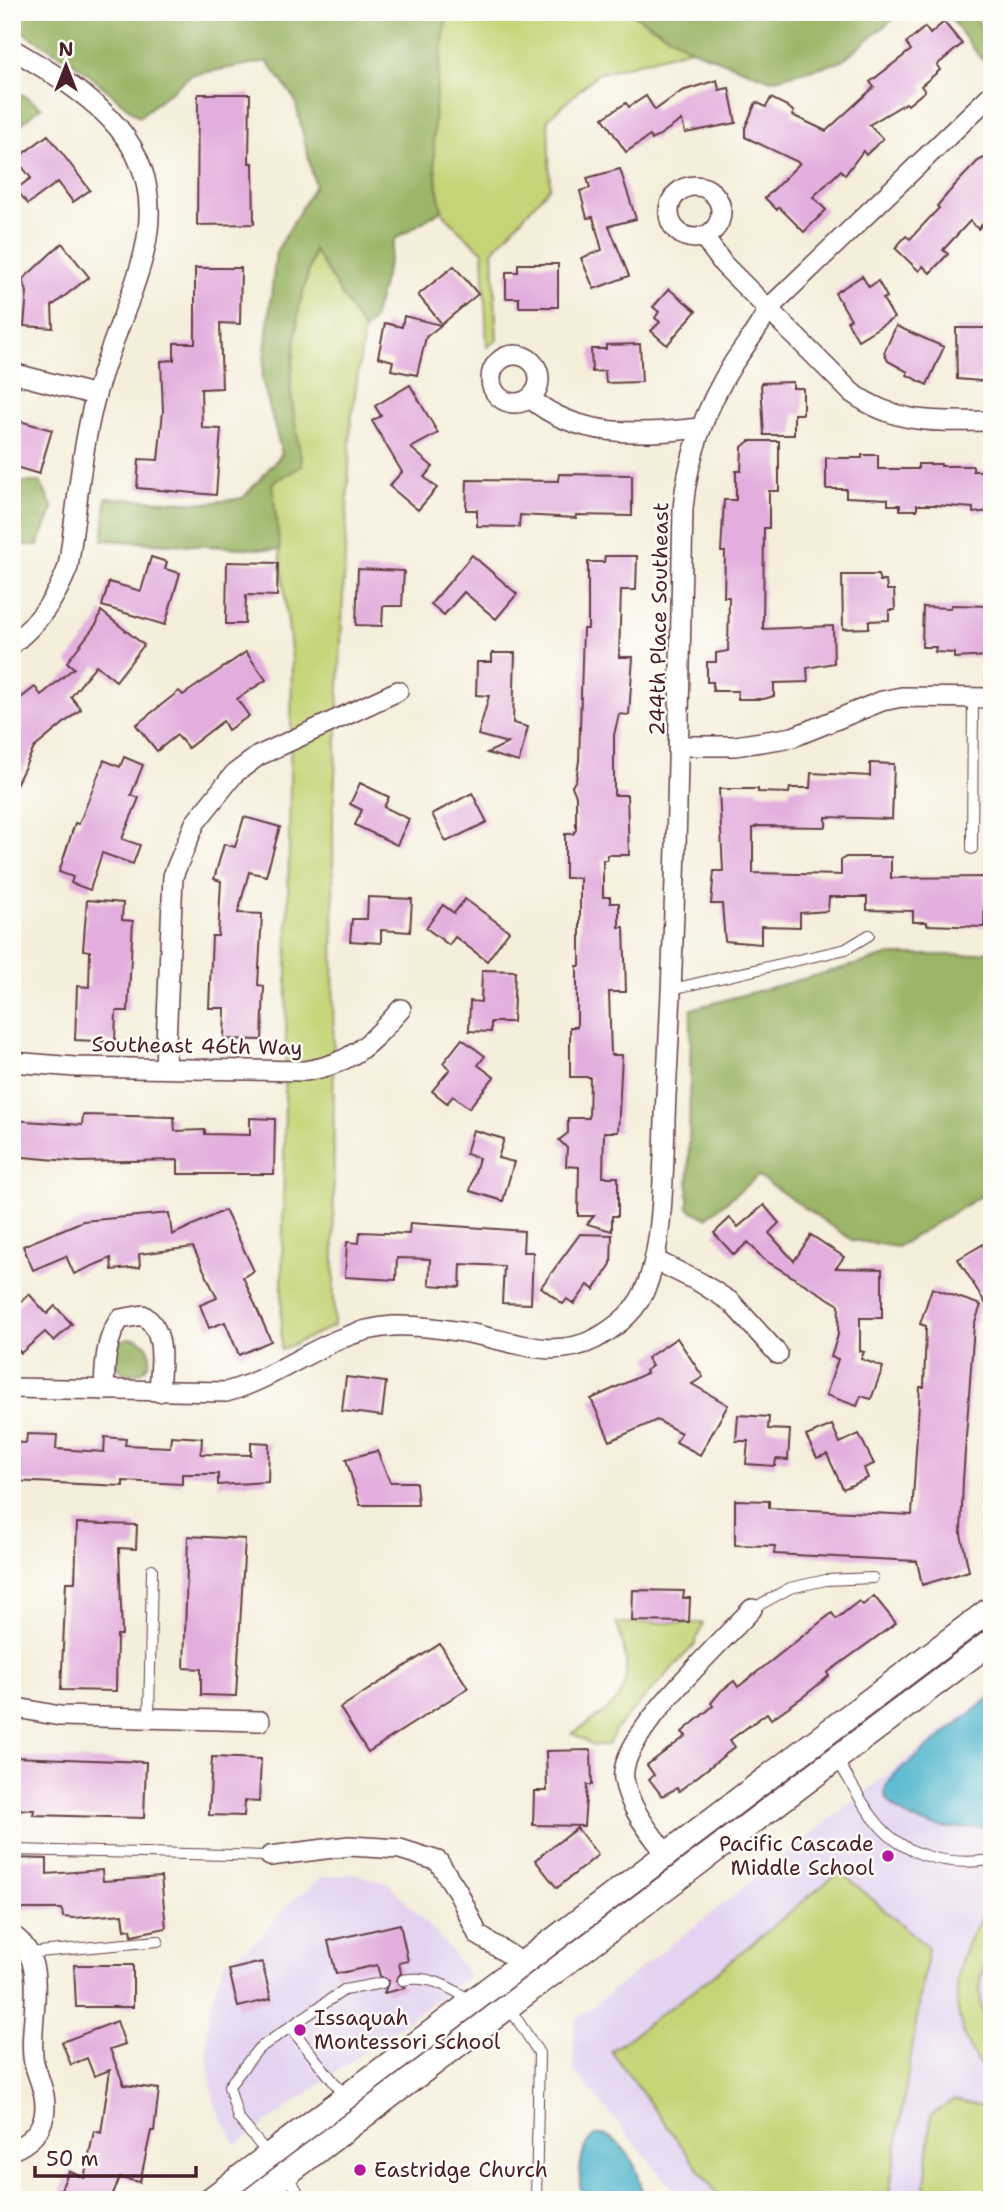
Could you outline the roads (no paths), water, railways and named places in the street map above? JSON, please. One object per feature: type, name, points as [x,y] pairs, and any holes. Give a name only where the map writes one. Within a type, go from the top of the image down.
[{"type":"street","points":[[12,49],[84,94],[115,120],[133,146],[144,172],[148,223],[144,251],[96,395],[68,567],[59,592],[41,617],[12,644]]},
{"type":"street","name":"244th Place Southeast","points":[[12,1388],[226,1392],[253,1384],[323,1345],[353,1333],[390,1326],[427,1326],[544,1350],[571,1347],[593,1340],[617,1325],[633,1310],[646,1288],[655,1260],[672,989],[683,508],[689,467],[699,428],[722,381],[760,328],[769,308],[992,94]]},
{"type":"street","points":[[703,236],[724,265],[836,378],[867,404],[905,419],[992,421]]},
{"type":"street","points":[[12,373],[96,395]]},
{"type":"street","points":[[530,398],[549,414],[590,428],[653,434],[699,428]]},
{"type":"street","points":[[165,1068],[173,876],[195,822],[234,774],[258,756],[398,691]]},
{"type":"street","points":[[678,746],[735,746],[793,737],[882,701],[902,697],[983,698]]},
{"type":"street","name":"Southeast 46th Way","points":[[12,1062],[75,1067],[305,1071],[328,1068],[351,1058],[373,1040],[401,1009]]},
{"type":"street","points":[[655,1260],[701,1283],[731,1302],[778,1354]]},
{"type":"street","points":[[104,1390],[106,1351],[113,1329],[120,1319],[143,1315],[154,1322],[159,1335],[159,1392]]},
{"type":"street","points":[[209,2200],[992,1608]]},
{"type":"street","points":[[666,1854],[638,1816],[624,1777],[629,1750],[644,1726],[751,1609]]},
{"type":"street","points":[[252,2200],[992,1641]]},
{"type":"street","points":[[12,1707],[61,1716],[260,1721]]},
{"type":"street","points":[[270,1856],[348,1846],[400,1849],[438,1861],[458,1892],[478,1935],[523,1964]]},
{"type":"street","points":[[12,1936],[28,1954],[36,1997],[31,2026],[34,2063],[44,2087],[44,2116],[31,2139],[12,2150]]},
{"type":"lane","points":[[972,849],[983,698]]},
{"type":"lane","points":[[672,989],[846,949],[869,935]]},
{"type":"lane","points":[[149,1718],[152,1569]]},
{"type":"lane","points":[[751,1609],[790,1588],[825,1580],[873,1578]]},
{"type":"lane","points":[[837,1760],[875,1821],[901,1845],[922,1856],[944,1861],[992,1860]]},
{"type":"lane","points":[[12,1850],[270,1856]]},
{"type":"lane","points":[[28,1954],[158,1941]]},
{"type":"lane","points":[[403,1980],[419,1977],[446,1985],[471,2001]]},
{"type":"lane","points":[[268,2154],[238,2118],[229,2086],[258,2049],[344,1990],[382,1983]]},
{"type":"lane","points":[[508,2006],[539,2053],[536,2200]]},
{"type":"lane","points":[[290,2027],[345,2095]]},
{"type":"lane","points":[[287,2172],[302,2200]]},
{"type":"water","points":[[992,1696],[992,1826],[933,1826],[919,1822],[895,1808],[885,1796],[886,1787],[894,1775]]},
{"type":"water","points":[[596,2135],[615,2141],[630,2158],[640,2180],[641,2200],[584,2200],[580,2184],[581,2165],[586,2147]]},
{"type":"place","name":"Pacific Cascade Middle School","points":[[888,1856]]},
{"type":"place","name":"Issaquah Montessori School","points":[[300,2030]]},
{"type":"place","name":"Eastridge Church","points":[[360,2170]]}]
